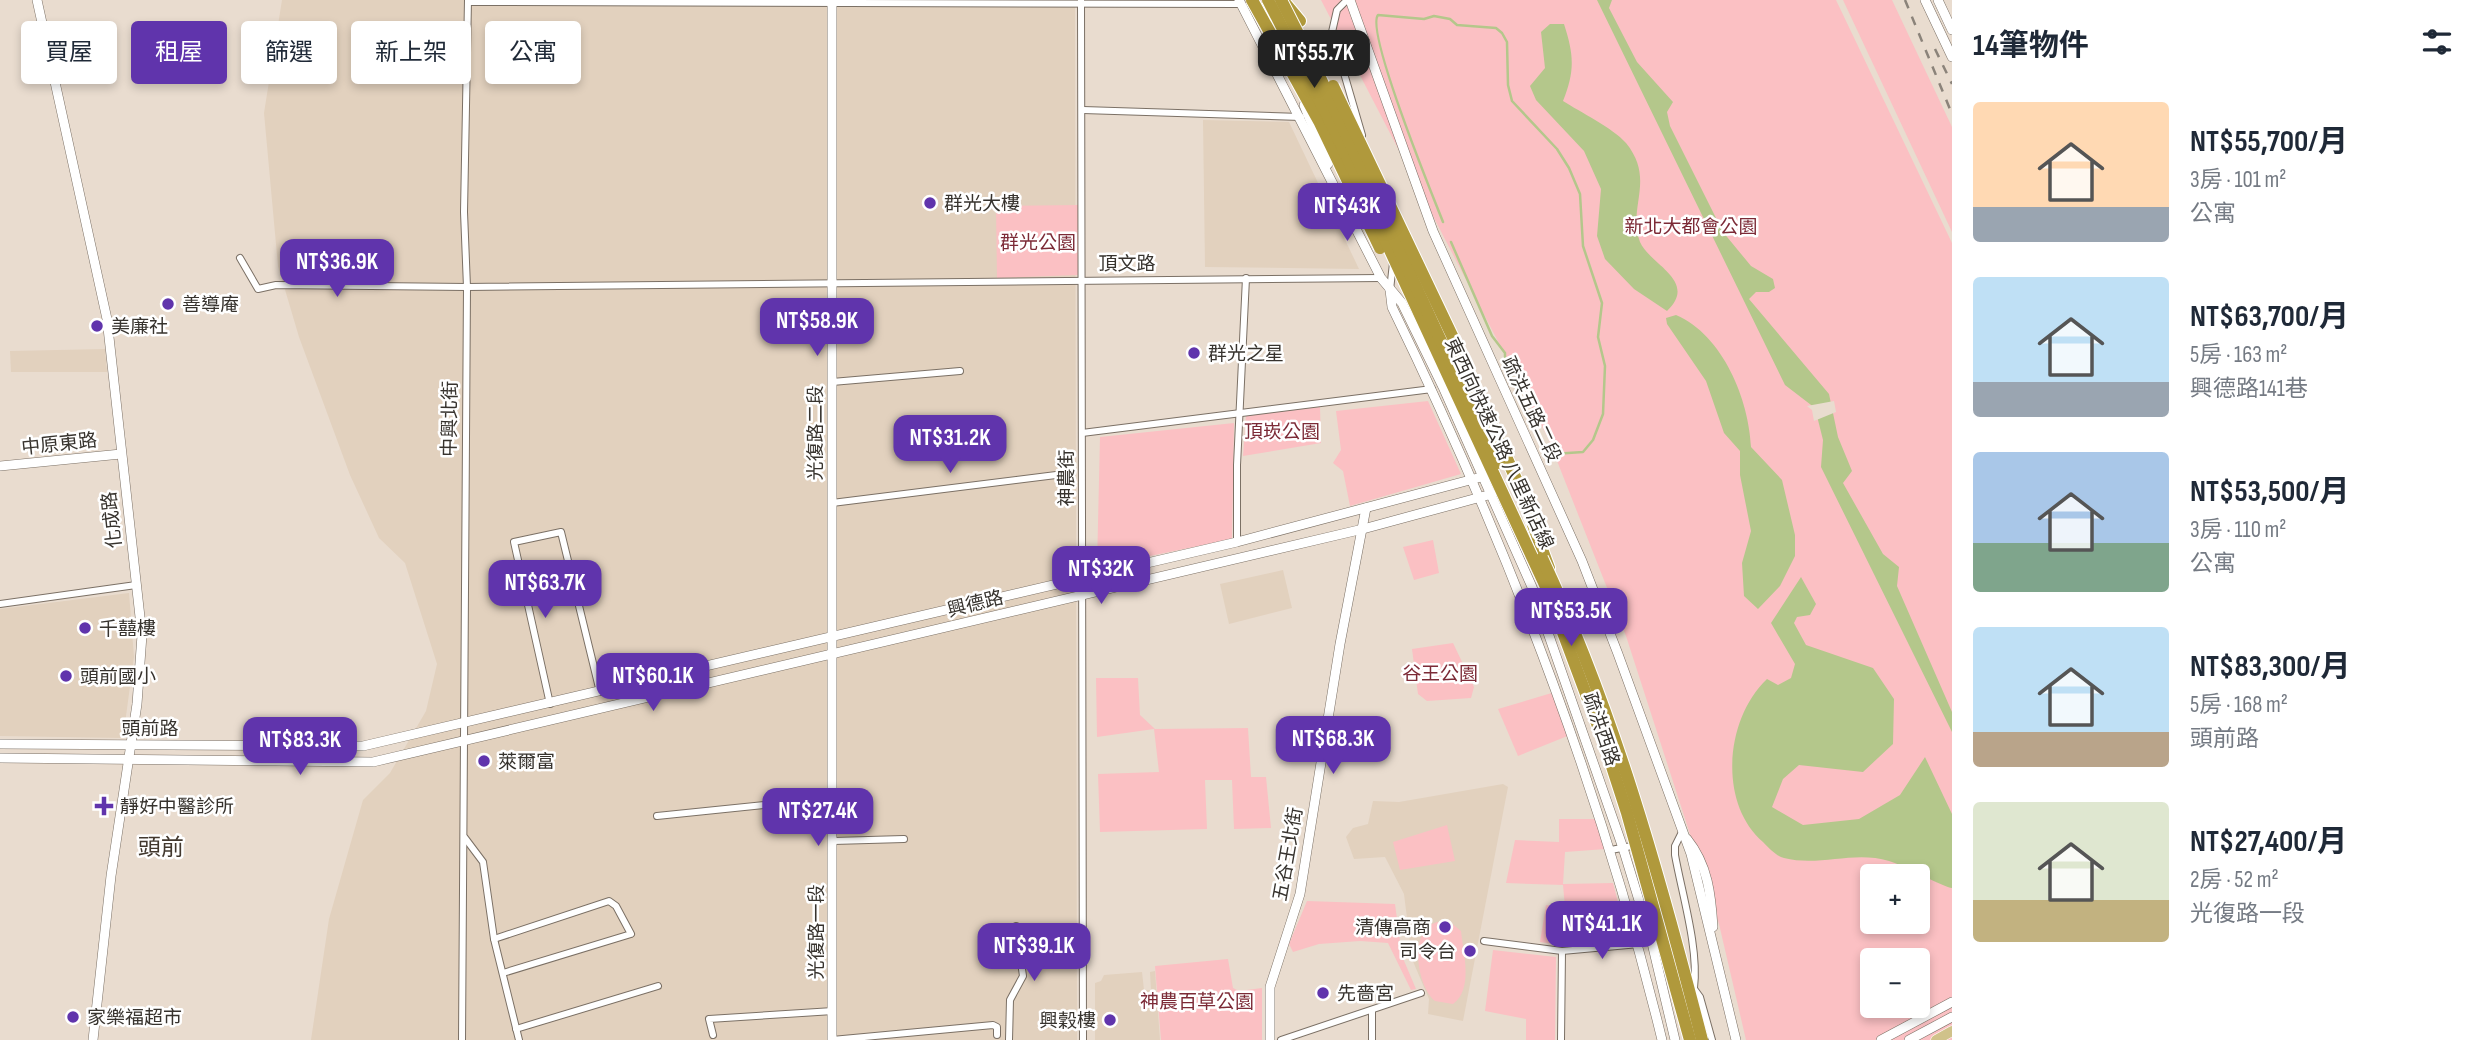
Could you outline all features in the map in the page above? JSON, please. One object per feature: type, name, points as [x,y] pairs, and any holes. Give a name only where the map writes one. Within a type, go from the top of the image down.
[{"type":"highway","name":"東西向快速公路 八里新店線","points":[[1268,0],[1296,51],[1512,510],[1573,659],[1627,813],[1690,1040]]},
{"type":"highway","name":"東西向快速公路 八里新店線","points":[[1282,0],[1558,591],[1602,703],[1650,852],[1702,1040]]},
{"type":"highway","points":[[1282,0],[1300,21]]},
{"type":"highway","points":[[1290,0],[1474,383],[1516,479],[1558,591]]},
{"type":"highway","points":[[1247,1],[1319,121],[1365,220],[1426,332]]},
{"type":"main road","points":[[1936,1040],[1952,1031]]},
{"type":"street","name":"化成路","points":[[37,0],[107,319],[142,635],[130,760],[114,853],[93,1040]]},
{"type":"street","name":"光復路二段","points":[[832,0],[834,656]]},
{"type":"street","points":[[1348,0],[1337,10],[1332,32],[1395,249],[1390,290]]},
{"type":"street","name":"疏洪五路二段","points":[[1348,0],[1357,16],[1433,231],[1582,561],[1682,832],[1736,1040]]},
{"type":"street","points":[[1925,0],[1952,57]]},
{"type":"street","points":[[1938,0],[1952,30]]},
{"type":"street","points":[[468,1],[1247,1]]},
{"type":"street","name":"中興北街","points":[[462,1040],[466,742],[464,418],[467,287],[464,212],[468,1]]},
{"type":"street","name":"神農街","points":[[1081,1],[1083,1040]]},
{"type":"street","name":"疏洪西路","points":[[1247,1],[1296,117],[1340,194],[1381,278],[1402,303],[1485,476],[1560,659],[1652,943],[1675,1040]]},
{"type":"street","name":"疏洪西路","points":[[1247,1],[1281,47],[1340,194]]},
{"type":"street","points":[[1083,110],[1310,118]]},
{"type":"street","name":"頂文路","points":[[240,258],[258,289],[276,285],[467,287],[1381,278]]},
{"type":"street","points":[[1237,542],[1246,278]]},
{"type":"street","name":"疏洪西路","points":[[1390,290],[1392,307],[1474,479],[1547,662],[1611,850],[1639,944],[1662,1040]]},
{"type":"street","points":[[832,382],[960,371]]},
{"type":"street","points":[[1082,433],[1432,388]]},
{"type":"street","name":"中原東路","points":[[0,466],[121,454]]},
{"type":"street","points":[[832,503],[1072,473]]},
{"type":"street","name":"興德路","points":[[465,724],[1237,542],[1485,476]]},
{"type":"street","name":"興德路","points":[[466,742],[1363,529],[1492,494]]},
{"type":"street","name":"五谷王北街","points":[[1270,1040],[1270,987],[1302,886],[1340,644],[1366,508]]},
{"type":"street","points":[[550,704],[514,542],[561,532],[600,692]]},
{"type":"street","points":[[0,604],[136,585]]},
{"type":"street","name":"光復路一段","points":[[832,1040],[834,656]]},
{"type":"street","name":"頭前路","points":[[0,744],[363,746],[465,724]]},
{"type":"street","name":"頭前路","points":[[0,758],[373,762],[466,742]]},
{"type":"street","points":[[657,816],[833,798]]},
{"type":"street","points":[[1682,832],[1675,846],[1675,855],[1695,976],[1686,1006],[1690,1040]]},
{"type":"street","points":[[465,838],[483,862],[494,939],[519,1040]]},
{"type":"street","points":[[833,841],[904,839]]},
{"type":"street","points":[[1611,850],[1644,844],[1683,972],[1700,997],[1712,1040]]},
{"type":"street","points":[[494,939],[609,901],[624,918],[631,934],[502,973]]},
{"type":"street","points":[[1009,1040],[1010,1000],[1023,976],[1016,926]]},
{"type":"street","points":[[1484,941],[1562,951],[1639,944]]},
{"type":"street","points":[[1561,1040],[1562,951]]},
{"type":"street","points":[[516,1029],[658,986]]},
{"type":"street","points":[[1281,1040],[1421,993]]},
{"type":"street","points":[[1881,1040],[1952,1002]]},
{"type":"street","points":[[1371,1040],[1372,1010]]},
{"type":"street","points":[[713,1035],[709,1019],[833,1011]]},
{"type":"street","points":[[1909,1040],[1952,1017]]},
{"type":"street","points":[[832,1040],[993,1025],[998,1027],[997,1035]]},
{"type":"shaded area","points":[[282,0],[1075,0],[1077,1040],[311,1040],[329,919],[363,800],[390,773],[426,711],[437,664],[405,563],[379,538],[350,475],[299,337],[278,266],[264,113],[269,84],[337,84],[337,21],[279,21]]},
{"type":"shaded area","points":[[1597,0],[1612,0],[1609,8],[1637,62],[1673,102],[1667,112],[1670,126],[1723,232],[1751,266],[1773,279],[1775,288],[1769,292],[1756,292],[1749,299],[1829,394],[1838,437],[1852,471],[1843,483],[1883,554],[1899,567],[1897,586],[1952,712],[1952,732],[1821,467],[1823,440],[1815,408],[1785,385]]},
{"type":"shaded area","points":[[1550,24],[1564,24],[1570,45],[1570,81],[1563,101],[1613,132],[1626,143],[1635,156],[1640,181],[1637,229],[1640,242],[1669,274],[1678,291],[1667,311],[1634,289],[1605,259],[1597,236],[1601,189],[1584,151],[1536,100],[1530,86],[1545,68],[1541,32]]},
{"type":"shaded area","points":[[1203,120],[1289,122],[1359,269],[1205,267]]},
{"type":"shaded area","points":[[1676,315],[1693,324],[1720,353],[1739,390],[1751,447],[1782,480],[1795,535],[1795,556],[1780,586],[1758,609],[1744,596],[1742,563],[1751,531],[1740,475],[1740,451],[1724,433],[1706,381],[1667,324],[1666,318]]},
{"type":"shaded area","points":[[105,349],[107,372],[11,372],[10,351]]},
{"type":"shaded area","points":[[1283,570],[1292,608],[1229,624],[1220,584]]},
{"type":"shaded area","points":[[1801,577],[1816,604],[1810,615],[1797,617],[1794,623],[1806,645],[1873,668],[1894,699],[1893,744],[1863,772],[1799,765],[1783,779],[1772,807],[1803,825],[1859,819],[1900,795],[1925,757],[1952,814],[1952,888],[1930,879],[1930,864],[1897,864],[1863,857],[1811,861],[1781,857],[1770,849],[1749,825],[1739,806],[1733,784],[1735,738],[1742,716],[1753,696],[1767,679],[1778,685],[1791,678],[1795,664],[1771,623]]},
{"type":"shaded area","name":"頭前國小","points":[[129,593],[134,657],[123,738],[0,736],[0,609]]},
{"type":"shaded area","name":"清傳高商","points":[[1503,784],[1508,787],[1463,1021],[1428,1014],[1429,999],[1412,959],[1404,894],[1385,857],[1354,859],[1346,837],[1353,828],[1368,824],[1373,801],[1399,802]]},
{"type":"shaded area","points":[[1155,971],[1160,1040],[1095,1040],[1095,983],[1101,981],[1104,975],[1142,972],[1144,990],[1151,990],[1150,972]]},
{"type":"green space","name":"新北大都會公園","points":[[1321,0],[1836,0],[1952,243],[1952,1040],[1746,1040],[1719,924],[1626,636],[1548,438]]},
{"type":"green space","points":[[1843,0],[1892,0],[1952,127],[1952,232]]},
{"type":"green space","name":"群光公園","points":[[1079,205],[1078,275],[997,278],[996,206]]},
{"type":"green space","points":[[1428,401],[1461,474],[1350,506],[1343,471],[1333,463],[1341,450],[1336,411]]},
{"type":"green space","name":"頂崁公園","points":[[1320,407],[1321,443],[1243,456],[1246,416]]},
{"type":"green space","points":[[1234,423],[1232,539],[1097,567],[1100,437]]},
{"type":"green space","points":[[1433,540],[1439,573],[1414,580],[1403,547]]},
{"type":"green space","name":"谷王公園","points":[[1453,643],[1474,687],[1471,698],[1427,701],[1418,694],[1412,649]]},
{"type":"green space","points":[[1096,678],[1138,678],[1140,715],[1155,729],[1248,728],[1251,777],[1266,777],[1271,828],[1234,829],[1232,780],[1205,780],[1207,829],[1100,832],[1098,774],[1159,772],[1154,729],[1097,737]]},
{"type":"green space","points":[[1555,692],[1570,735],[1518,756],[1498,709]]},
{"type":"green space","points":[[1559,819],[1599,819],[1606,849],[1565,852],[1563,884],[1613,883],[1627,937],[1560,945],[1540,942],[1546,905],[1565,907],[1563,885],[1506,883],[1515,840],[1559,842]]},
{"type":"green space","points":[[1447,825],[1455,861],[1400,870],[1393,842]]},
{"type":"green space","points":[[1307,901],[1395,904],[1402,956],[1416,989],[1411,990],[1388,943],[1360,941],[1319,944],[1293,952],[1289,944]]},
{"type":"green space","points":[[1437,922],[1450,922],[1461,931],[1465,980],[1459,997],[1453,1004],[1435,1001],[1429,994],[1420,972],[1418,959],[1422,936],[1428,927]]},
{"type":"green space","points":[[1493,950],[1556,957],[1555,1040],[1526,1040],[1526,1019],[1485,1011]]},
{"type":"green space","name":"神農百草公園","points":[[1228,959],[1233,988],[1239,991],[1262,988],[1262,1040],[1161,1040],[1155,966]]},
{"type":"pier","points":[[1834,401],[1836,412],[1814,421],[1812,410],[1807,406]]},
{"type":"waterway","points":[[1443,222],[1390,80],[1381,50],[1378,15],[1424,19],[1434,16],[1450,19],[1457,25],[1496,28],[1507,42],[1508,85],[1512,101],[1557,149],[1569,168],[1580,194],[1583,246],[1602,303],[1598,337],[1605,366],[1603,414],[1593,440],[1583,452],[1553,454],[1543,445],[1505,364],[1505,353],[1492,336],[1451,242]]},
{"type":"railway","points":[[1905,0],[1952,114]]},
{"type":"railway","points":[[1935,49],[1952,84]]},
{"type":"place","name":"群光大樓","points":[[930,203]]},
{"type":"place","name":"善導庵","points":[[168,304]]},
{"type":"place","name":"美廉社","points":[[97,326]]},
{"type":"place","name":"群光之星","points":[[1194,353]]},
{"type":"place","name":"千囍樓","points":[[85,628]]},
{"type":"place","name":"頭前國小","points":[[66,676]]},
{"type":"place","name":"萊爾富","points":[[484,761]]},
{"type":"place","name":"靜好中醫診所","points":[[104,806]]},
{"type":"place","name":"清傳高商","points":[[1445,927]]},
{"type":"place","name":"司令台","points":[[1470,951]]},
{"type":"place","name":"先嗇宮","points":[[1323,993]]},
{"type":"place","name":"家樂福超市","points":[[73,1017]]},
{"type":"place","name":"興穀樓","points":[[1110,1020]]},
{"type":"district","name":"頭前","points":[[161,847]]}]
